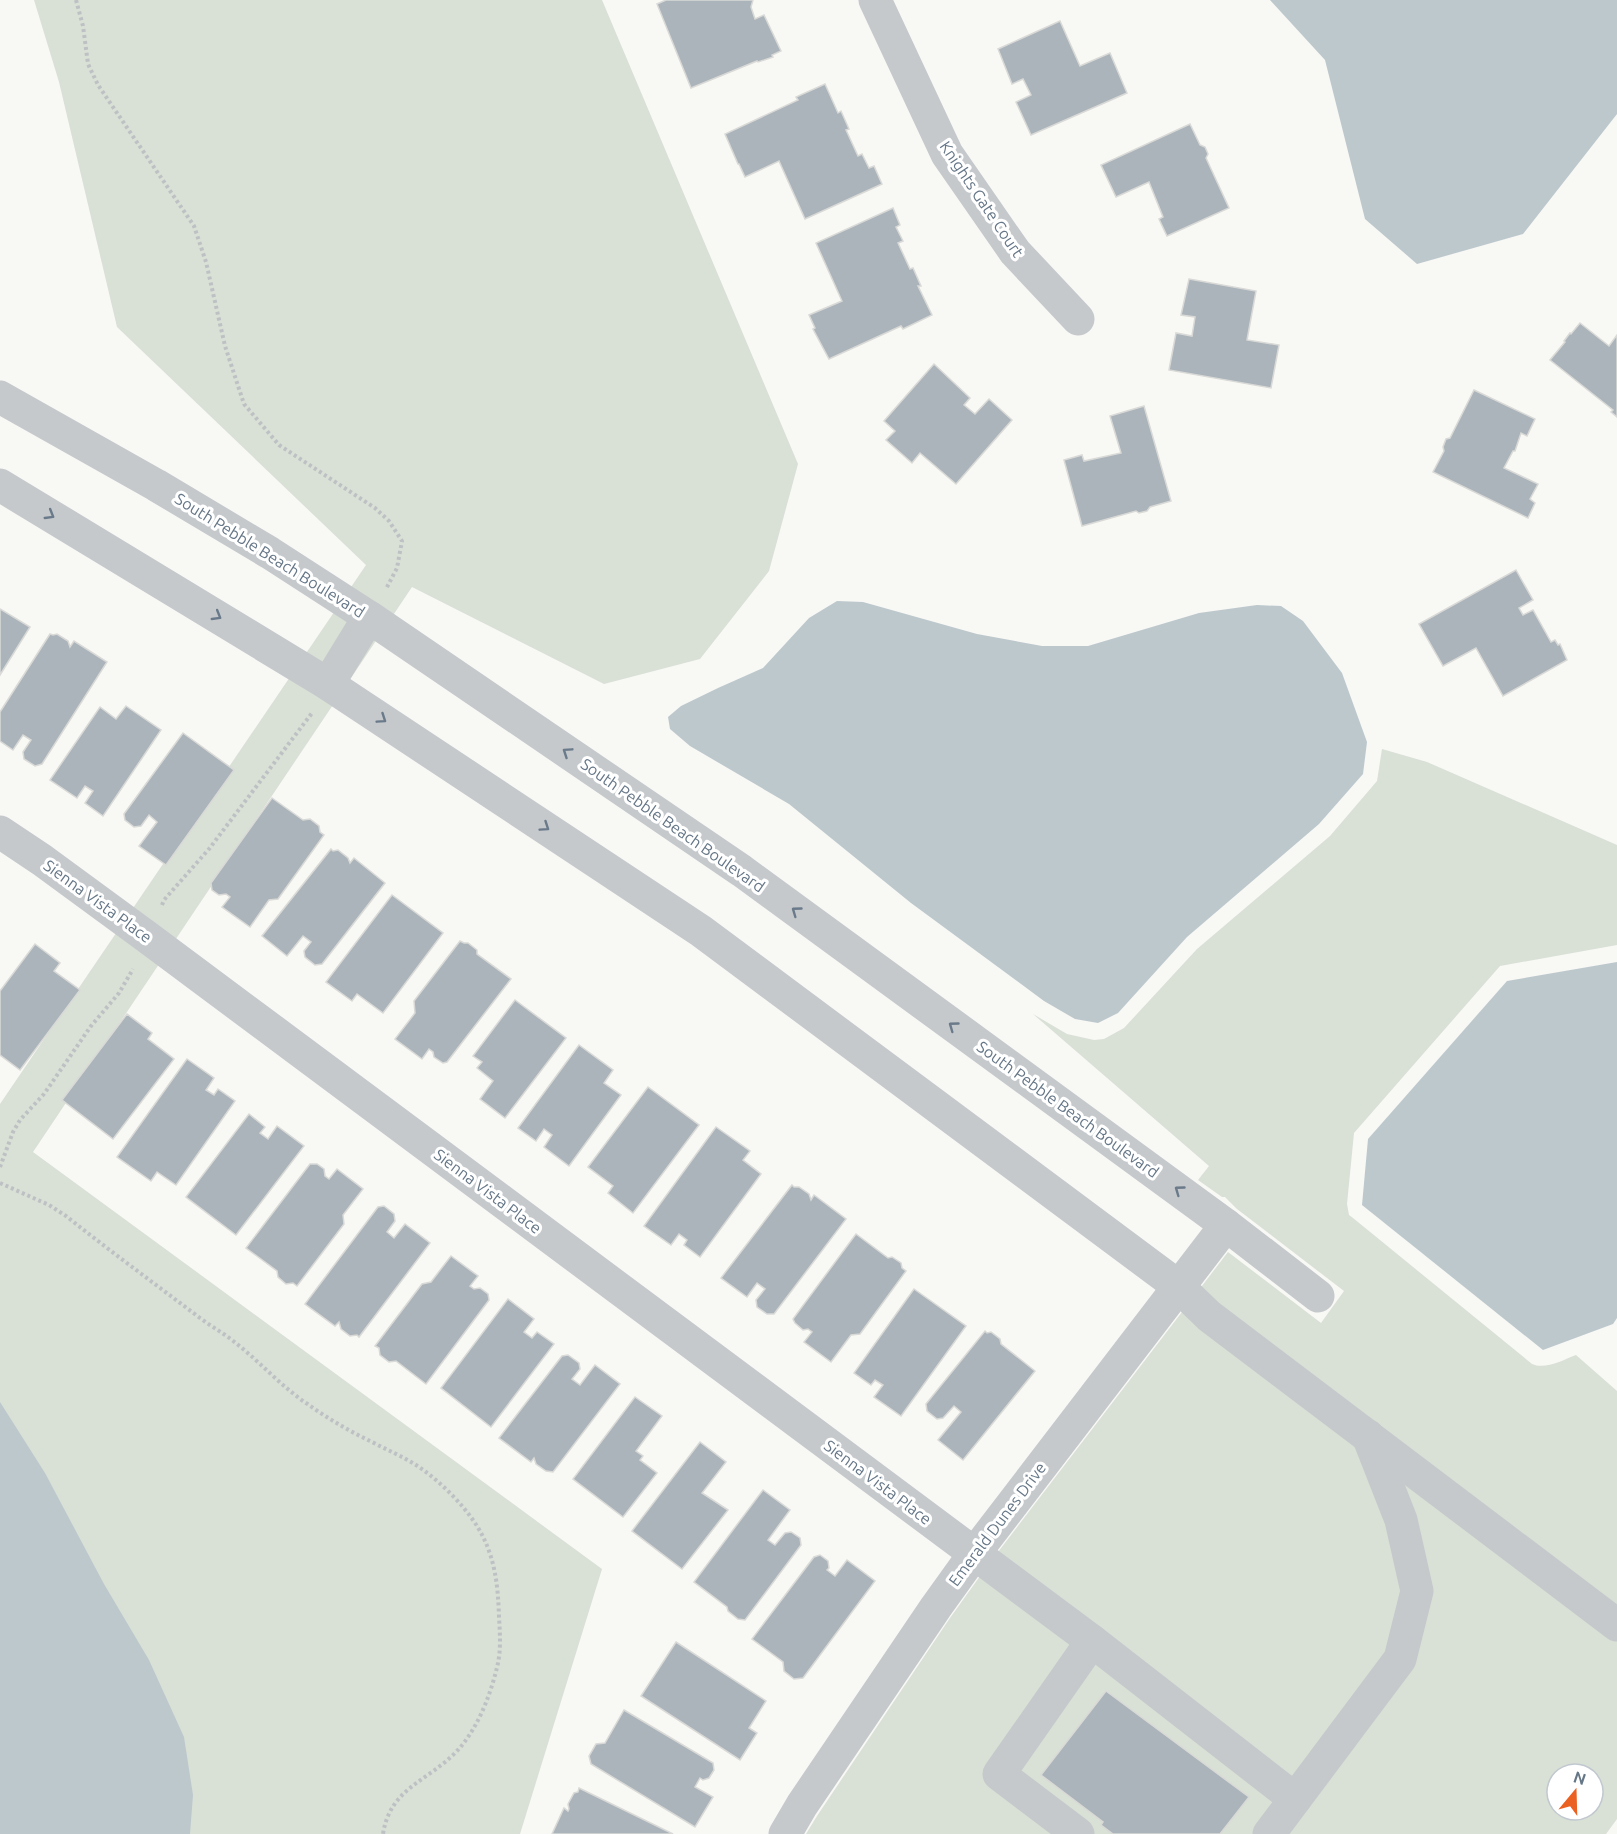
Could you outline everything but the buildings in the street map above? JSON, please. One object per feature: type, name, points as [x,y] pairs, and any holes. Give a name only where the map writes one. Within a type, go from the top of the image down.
[{"type":"street","name":"Knights Gate Court","points":[[875,0],[947,154],[1015,252],[1078,320]]},
{"type":"street","name":"South Pebble Beach Boulevard","points":[[0,397],[261,547],[369,617],[742,871],[1226,1225],[1318,1296]]},
{"type":"street","points":[[0,485],[328,684],[701,931],[1178,1286],[1209,1316],[1617,1625]]},
{"type":"street","points":[[328,684],[369,617]]},
{"type":"street","name":"Sienna Vista Place","points":[[0,832],[147,937],[1092,1641],[1295,1799]]},
{"type":"street","name":"Emerald Dunes Drive","points":[[785,1834],[815,1785],[936,1606],[1226,1225]]},
{"type":"street","points":[[1269,1834],[1400,1659],[1417,1591],[1401,1520],[1368,1435]]},
{"type":"street","points":[[1078,1834],[999,1774],[1092,1641]]},
{"type":"path","points":[[76,0],[83,26],[88,64],[98,85],[194,226],[206,262],[225,346],[244,404],[279,445],[375,508],[389,520],[402,542],[397,568],[369,617]]},
{"type":"path","points":[[159,911],[164,900],[209,849],[320,703],[328,684]]},
{"type":"path","points":[[0,1167],[20,1120],[44,1094],[91,1026],[119,993],[136,963]]},
{"type":"path","points":[[0,1183],[41,1201],[66,1216],[237,1344],[305,1403],[345,1428],[417,1466],[459,1504],[476,1526],[495,1567],[498,1590],[500,1642],[492,1684],[478,1720],[468,1738],[443,1764],[409,1787],[398,1798],[385,1823],[384,1834]]},
{"type":"shaded area","points":[[34,0],[602,0],[798,464],[769,571],[700,659],[604,684],[412,587],[33,1152],[602,1569],[520,1834],[0,1834],[0,1104],[366,565],[117,327],[59,82]]},
{"type":"shaded area","points":[[1270,0],[1617,0],[1617,114],[1523,234],[1417,264],[1365,219],[1325,60]]},
{"type":"shaded area","points":[[837,601],[863,602],[977,634],[1042,646],[1088,646],[1199,613],[1257,605],[1281,606],[1303,621],[1342,673],[1367,742],[1363,774],[1319,824],[1187,937],[1118,1013],[1098,1023],[1075,1019],[1044,1001],[911,903],[789,804],[690,746],[670,729],[668,717],[681,706],[763,668],[809,618]]},
{"type":"shaded area","points":[[1382,749],[1427,762],[1617,845],[1617,945],[1500,966],[1354,1133],[1347,1204],[1349,1215],[1532,1364],[1548,1365],[1576,1355],[1617,1391],[1617,1819],[1606,1834],[806,1834],[988,1565],[1228,1252],[1321,1323],[1344,1291],[1237,1209],[1225,1197],[1198,1180],[1209,1166],[1033,1014],[1067,1034],[1094,1040],[1104,1039],[1124,1028],[1197,949],[1330,836],[1377,781]]},
{"type":"shaded area","points":[[1617,962],[1617,1318],[1613,1324],[1543,1350],[1362,1205],[1368,1139],[1507,981]]},
{"type":"shaded area","points":[[0,1402],[45,1473],[104,1584],[149,1660],[184,1737],[193,1795],[190,1834],[0,1834]]}]
